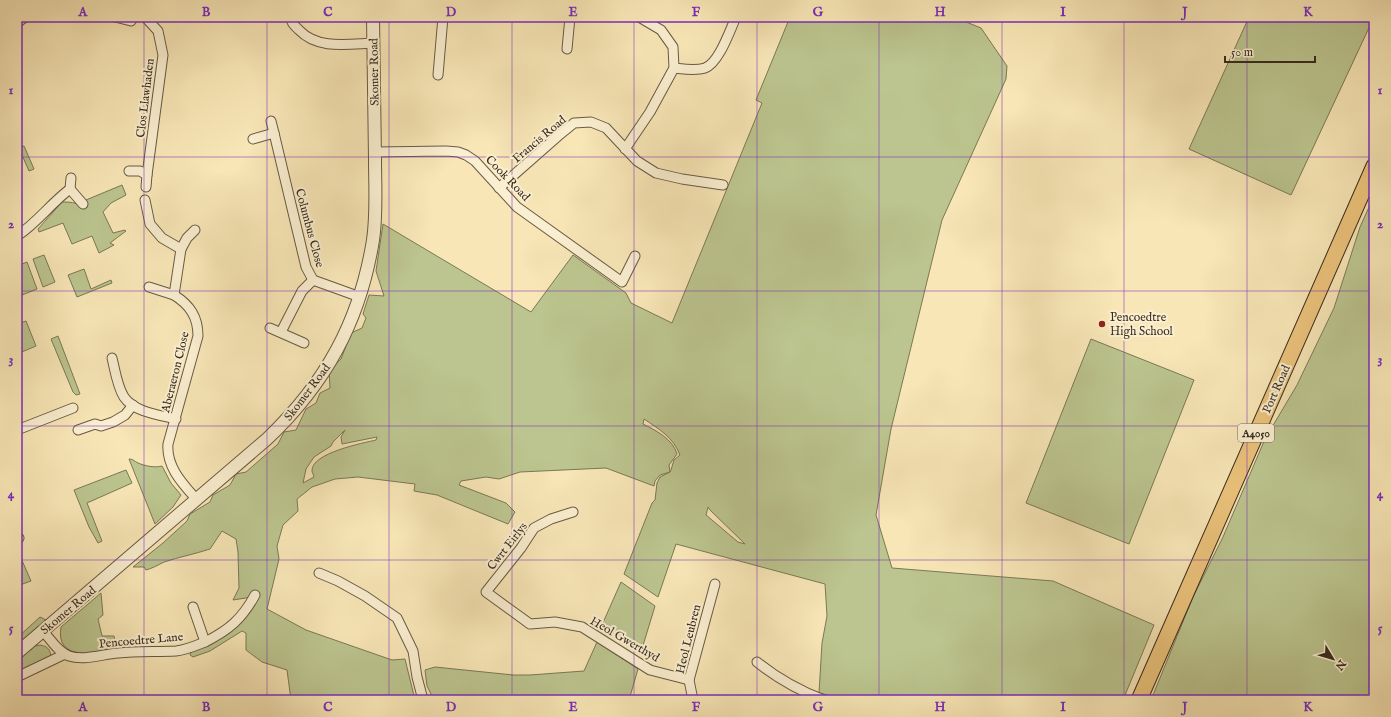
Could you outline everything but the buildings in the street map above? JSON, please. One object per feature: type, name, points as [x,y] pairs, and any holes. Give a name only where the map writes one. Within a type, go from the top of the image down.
[{"type":"main road","name":"Port Road","points":[[1139,700],[1374,166]]},
{"type":"street","points":[[17,23],[26,17]]},
{"type":"street","points":[[115,17],[130,21],[134,17]]},
{"type":"street","name":"Clos Llawhaden","points":[[146,17],[158,31],[163,55],[146,175],[146,187]]},
{"type":"street","points":[[291,17],[291,22],[302,34],[315,42],[331,44],[374,43]]},
{"type":"street","name":"Skomer Road","points":[[17,653],[267,439],[293,414],[303,402],[321,378],[338,348],[360,297],[373,239],[375,152],[373,17]]},
{"type":"street","points":[[438,75],[443,17]]},
{"type":"street","points":[[567,49],[570,17]]},
{"type":"street","points":[[625,148],[650,112],[674,68],[673,47],[661,30],[639,17]]},
{"type":"street","points":[[674,68],[692,70],[706,68],[717,58],[736,17]]},
{"type":"street","name":"Columbus Close","points":[[271,121],[306,267],[313,280],[360,297]]},
{"type":"street","name":"Francis Road","points":[[499,188],[574,123],[591,122],[606,128],[637,161],[656,172],[682,179],[723,185]]},
{"type":"street","points":[[253,139],[274,133]]},
{"type":"street","name":"Cook Road","points":[[375,152],[458,152],[475,161],[517,207],[622,282],[635,256]]},
{"type":"street","points":[[129,171],[140,172],[146,175]]},
{"type":"street","points":[[17,236],[70,189],[71,178]]},
{"type":"street","points":[[70,189],[83,204]]},
{"type":"street","points":[[144,200],[150,224],[162,238],[181,248]]},
{"type":"street","points":[[149,287],[174,295],[181,248],[187,238],[195,230]]},
{"type":"street","points":[[281,332],[302,291],[313,280]]},
{"type":"street","name":"Aberaeron Close","points":[[174,295],[189,307],[193,313],[198,328],[196,346],[168,444],[168,457],[176,474],[197,500]]},
{"type":"street","points":[[270,328],[304,342]]},
{"type":"street","points":[[112,358],[122,391],[125,397],[133,405],[176,419]]},
{"type":"street","points":[[78,430],[95,424],[101,426],[112,422],[124,415],[133,405]]},
{"type":"street","points":[[17,430],[73,408]]},
{"type":"street","name":"Cwrt Eirlys","points":[[486,592],[521,548],[534,528],[551,519],[573,512]]},
{"type":"street","points":[[319,573],[338,581],[365,596],[397,618],[413,652],[423,700]]},
{"type":"street","name":"Heol Leubren","points":[[693,700],[689,680],[715,584]]},
{"type":"street","name":"Heol Gwerthyd","points":[[486,592],[530,624],[554,622],[582,627],[650,670],[689,680]]},
{"type":"street","name":"Pencoedtre Lane","points":[[65,654],[81,658],[124,652],[176,651],[185,649],[205,642],[233,625],[242,616],[255,595]]},
{"type":"street","points":[[193,607],[205,642]]},
{"type":"street","points":[[17,677],[65,654],[54,645],[44,631]]},
{"type":"street","points":[[757,662],[788,683],[824,700]]},
{"type":"green space","points":[[790,17],[954,17],[981,28],[1007,66],[1006,79],[942,220],[891,429],[876,515],[892,568],[1053,581],[1154,625],[1123,700],[850,700],[819,693],[822,643],[827,616],[825,584],[676,544],[658,597],[624,574],[652,503],[655,500],[657,483],[660,477],[670,472],[660,475],[655,481],[654,486],[606,468],[520,472],[499,479],[486,477],[461,481],[459,485],[506,503],[515,512],[508,524],[437,495],[414,491],[415,484],[358,477],[335,479],[312,487],[297,499],[298,511],[283,525],[277,546],[279,559],[267,609],[306,630],[392,660],[405,659],[415,700],[291,700],[287,670],[262,662],[246,650],[246,633],[242,631],[210,651],[193,657],[190,655],[191,652],[210,644],[252,597],[233,600],[239,588],[238,552],[236,539],[222,531],[210,549],[164,562],[146,570],[144,567],[133,567],[187,521],[190,514],[210,502],[213,495],[230,485],[236,474],[246,472],[278,444],[284,432],[296,430],[306,409],[316,403],[320,393],[330,388],[329,370],[341,359],[351,333],[362,328],[366,318],[363,314],[369,295],[384,296],[376,271],[383,224],[531,312],[573,255],[626,293],[631,303],[672,323],[762,103],[756,100]],"holes":[[[644,419],[655,426],[674,443],[680,455],[674,460],[670,472],[669,465],[677,454],[675,449],[668,439],[643,424]],[[345,430],[341,437],[342,444],[377,437],[376,440],[350,446],[328,454],[314,465],[312,471],[314,477],[303,483],[306,469],[314,457],[331,446]],[[708,507],[745,544],[738,542],[706,515]]]},
{"type":"green space","points":[[1249,17],[1374,17],[1291,195],[1189,149]]},
{"type":"green space","points":[[24,146],[34,169],[29,171],[19,148]]},
{"type":"green space","points":[[122,185],[126,195],[111,203],[103,212],[113,233],[126,231],[110,243],[114,245],[99,253],[92,236],[72,244],[63,223],[39,232],[38,229],[62,202],[75,203],[81,207],[86,200]]},
{"type":"green space","points":[[1374,196],[1374,700],[1151,700],[1193,597],[1223,537],[1265,439],[1297,385],[1334,308],[1360,227]]},
{"type":"green space","points":[[44,255],[55,282],[43,287],[33,259]]},
{"type":"green space","points":[[27,262],[37,289],[17,297],[17,266]]},
{"type":"green space","points":[[84,269],[91,289],[111,280],[112,283],[77,297],[68,275]]},
{"type":"green space","points":[[26,321],[36,346],[17,354],[17,324]]},
{"type":"green space","points":[[58,336],[80,394],[76,395],[73,392],[51,339]]},
{"type":"green space","points":[[1091,339],[1194,380],[1129,544],[1026,503]]},
{"type":"green space","points":[[129,459],[147,466],[162,466],[171,483],[181,495],[173,507],[155,524]]},
{"type":"green space","points":[[126,470],[132,483],[87,503],[102,541],[98,543],[89,527],[74,490]]},
{"type":"green space","points":[[17,549],[31,581],[17,586]]},
{"type":"green space","points":[[621,582],[655,606],[641,652],[602,625]]},
{"type":"green space","points":[[101,593],[103,615],[98,619],[102,636],[114,636],[117,651],[88,654],[71,651],[64,646],[61,638],[61,627]]},
{"type":"green space","points":[[40,617],[46,620],[17,645],[17,638]]},
{"type":"green space","points":[[597,642],[638,669],[629,700],[434,700],[427,686],[425,670],[435,667],[513,675],[584,671]]},
{"type":"green space","points":[[40,645],[48,648],[51,656],[17,674],[17,661],[35,646]]},
{"type":"place","name":"Pencoedtre High School","points":[[1102,324]]}]
